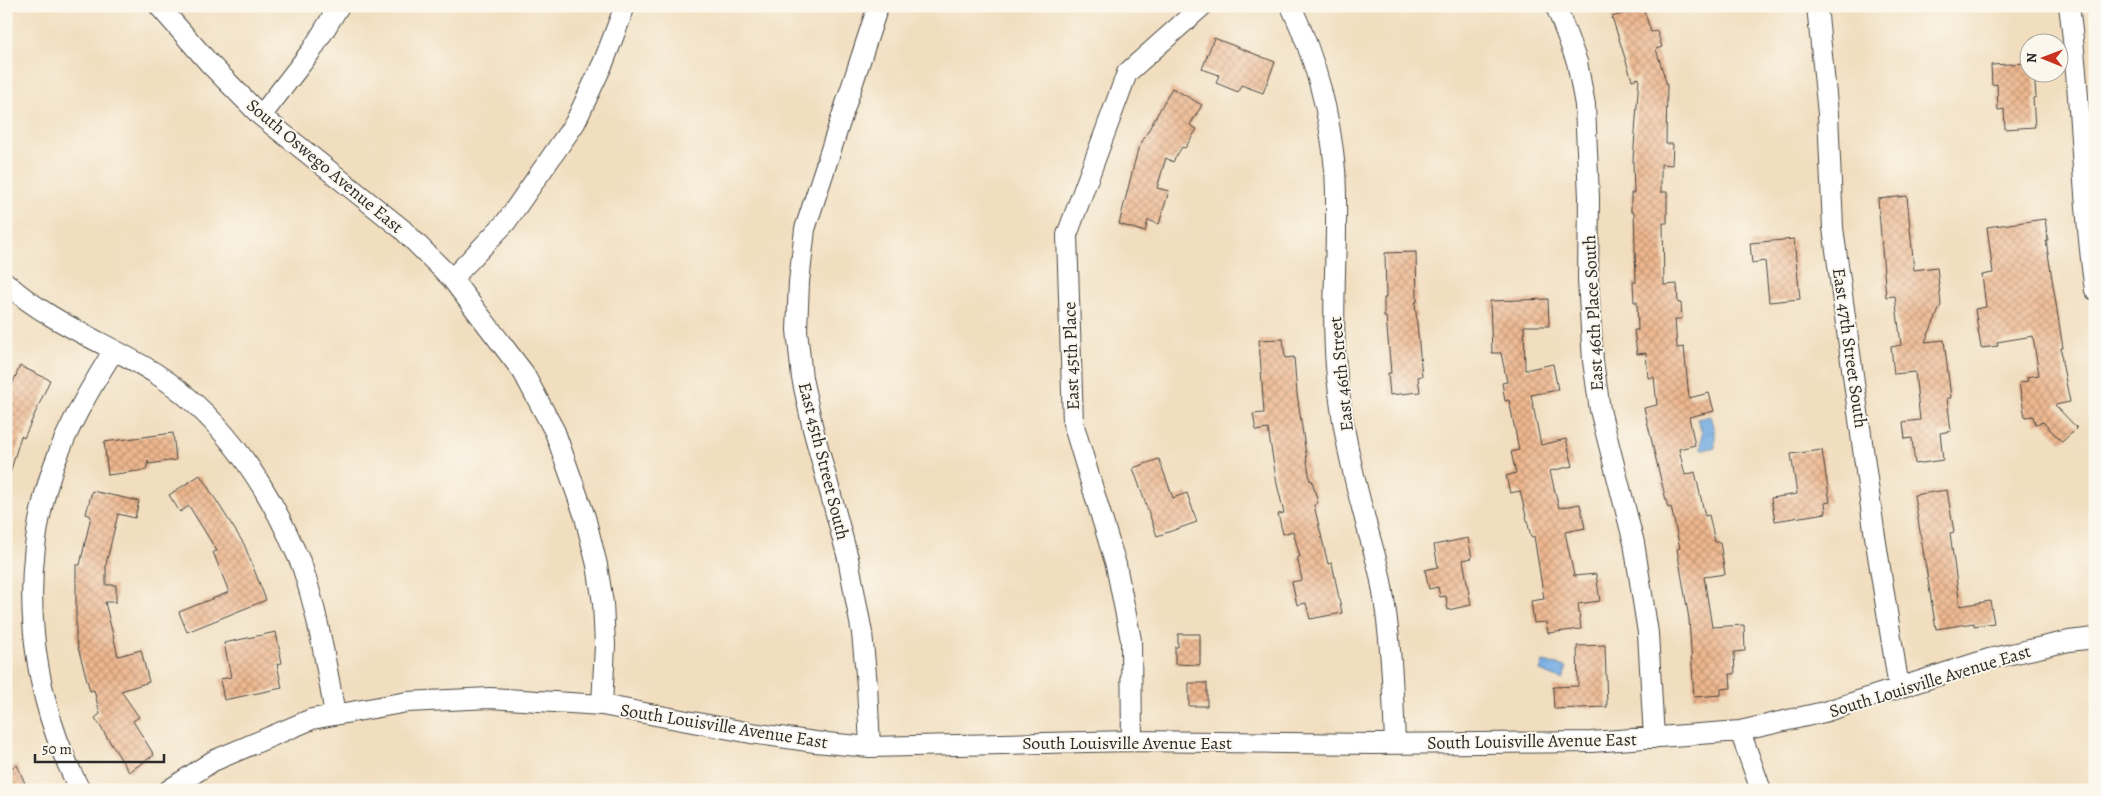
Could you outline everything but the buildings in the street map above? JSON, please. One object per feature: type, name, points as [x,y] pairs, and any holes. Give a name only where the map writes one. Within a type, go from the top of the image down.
[{"type":"street","name":"South Oswego Avenue East","points":[[159,6],[209,63],[261,116],[402,229],[452,279],[523,372],[555,432],[585,517],[597,565],[603,603],[605,645],[602,705]]},
{"type":"street","points":[[261,116],[312,50],[339,6]]},
{"type":"street","points":[[452,279],[506,222],[575,123],[604,61],[625,6]]},
{"type":"street","name":"East 45th Street South","points":[[870,747],[867,685],[860,624],[848,558],[813,429],[802,378],[797,330],[799,282],[805,229],[878,6]]},
{"type":"street","name":"East 45th Place","points":[[1132,741],[1129,630],[1116,565],[1073,423],[1067,235],[1127,73],[1202,6]]},
{"type":"street","name":"East 46th Street","points":[[1291,6],[1305,37],[1320,79],[1328,124],[1334,170],[1334,314],[1338,392],[1351,459],[1381,579],[1393,675],[1395,743]]},
{"type":"street","name":"East 46th Place South","points":[[1556,6],[1577,62],[1585,105],[1589,198],[1588,280],[1593,361],[1600,410],[1634,543],[1648,633],[1654,738]]},
{"type":"street","name":"East 47th Street South","points":[[1818,6],[1828,114],[1834,228],[1874,530],[1899,688]]},
{"type":"street","points":[[2069,6],[2074,46],[2088,248],[2095,290]]},
{"type":"street","points":[[6,283],[52,318],[114,350],[158,376],[199,407],[256,475],[278,514],[302,565],[321,634],[335,714]]},
{"type":"street","points":[[80,790],[61,749],[41,679],[31,603],[33,571],[36,539],[54,466],[70,426],[114,350]]},
{"type":"street","name":"South Louisville Avenue East","points":[[169,790],[213,761],[312,719],[407,702],[490,698],[602,705],[769,736],[870,747],[1132,741],[1591,742],[1740,731],[1824,712],[1989,659],[2069,641],[2095,638]]},
{"type":"street","points":[[1740,731],[1761,790]]},
{"type":"water","points":[[1710,416],[1715,433],[1715,448],[1701,449],[1702,433],[1697,419]]},
{"type":"water","points":[[1543,662],[1567,667],[1563,680],[1540,671]]}]
